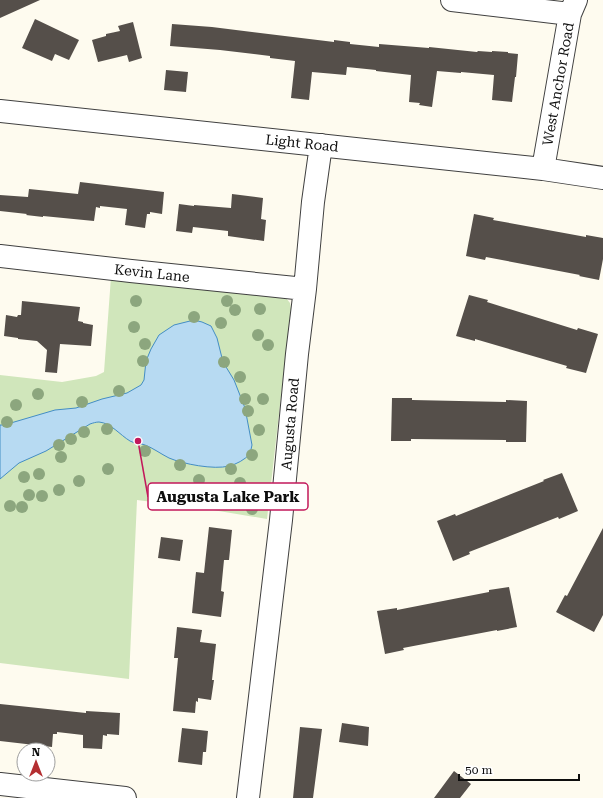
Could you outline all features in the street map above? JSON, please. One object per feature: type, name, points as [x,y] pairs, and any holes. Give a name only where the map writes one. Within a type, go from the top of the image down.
[{"type":"street","points":[[452,0],[573,7]]},
{"type":"street","name":"West Anchor Road","points":[[543,169],[573,7]]},
{"type":"street","name":"Light Road","points":[[0,111],[543,169],[603,178]]},
{"type":"street","name":"Augusta Road","points":[[248,798],[281,520],[297,354],[320,145]]},
{"type":"street","name":"Kevin Lane","points":[[0,256],[305,289]]},
{"type":"street","points":[[0,784],[125,798]]},
{"type":"green space","points":[[111,277],[286,298],[290,303],[291,309],[267,519],[207,509],[137,500],[129,679],[0,663],[0,375],[62,382],[96,376],[104,372]]},
{"type":"water","points":[[194,320],[211,326],[217,338],[223,362],[234,380],[245,408],[252,445],[250,454],[240,462],[229,466],[199,466],[169,458],[145,445],[132,442],[108,425],[98,422],[90,424],[46,451],[19,463],[0,479],[0,425],[55,410],[76,408],[102,399],[127,393],[141,385],[144,380],[146,361],[159,335],[174,325]]},
{"type":"building","points":[[0,0],[40,0],[0,18]]},
{"type":"building","points":[[35,19],[79,40],[69,60],[55,54],[52,61],[22,48]]},
{"type":"building","points":[[133,22],[142,58],[129,62],[127,55],[98,62],[92,40],[106,36],[106,34],[120,31],[118,26]]},
{"type":"building","points":[[172,24],[212,27],[334,42],[334,40],[350,42],[350,44],[379,47],[379,44],[477,52],[508,52],[518,54],[512,102],[492,100],[494,75],[437,71],[432,107],[419,105],[420,103],[409,102],[411,75],[347,67],[346,75],[312,72],[309,100],[291,98],[295,61],[270,58],[270,56],[220,50],[170,46]]},
{"type":"building","points":[[166,70],[188,72],[186,92],[164,90]]},
{"type":"building","points":[[80,182],[164,192],[162,214],[150,212],[150,214],[147,214],[145,228],[125,225],[127,209],[100,206],[100,208],[96,207],[94,221],[43,217],[0,211],[0,195],[28,197],[29,189],[78,194]]},
{"type":"building","points":[[232,194],[263,198],[261,219],[266,220],[264,241],[228,236],[228,231],[193,227],[192,233],[176,231],[179,204],[231,208]]},
{"type":"building","points":[[474,214],[494,218],[493,220],[586,237],[586,235],[603,238],[603,259],[599,280],[486,257],[485,260],[466,256]]},
{"type":"building","points":[[469,295],[577,330],[578,328],[598,334],[586,373],[475,339],[475,341],[456,336]]},
{"type":"building","points":[[22,301],[80,307],[78,321],[93,325],[91,346],[60,344],[57,373],[45,372],[47,350],[37,341],[4,336],[6,315],[17,317],[18,315],[21,315]]},
{"type":"building","points":[[392,398],[412,398],[412,400],[527,401],[526,442],[506,442],[506,440],[411,439],[411,441],[391,441]]},
{"type":"building","points":[[562,473],[578,511],[559,519],[558,517],[469,552],[470,554],[453,561],[437,521],[455,514],[456,516]]},
{"type":"building","points":[[209,527],[232,530],[229,560],[224,560],[221,591],[224,592],[221,617],[192,613],[196,572],[204,573]]},
{"type":"building","points":[[603,528],[603,615],[594,632],[556,612],[565,595],[567,596]]},
{"type":"building","points":[[161,537],[183,540],[180,561],[158,558]]},
{"type":"building","points":[[509,587],[517,627],[403,648],[404,650],[385,654],[377,611],[397,608],[397,610]]},
{"type":"building","points":[[177,627],[202,630],[200,642],[216,644],[212,680],[214,680],[211,700],[198,698],[198,702],[196,701],[195,713],[173,711],[178,658],[174,658]]},
{"type":"building","points":[[0,704],[86,713],[86,711],[120,713],[119,735],[103,735],[102,749],[83,748],[83,735],[57,732],[57,734],[53,734],[52,742],[16,743],[0,741]]},
{"type":"building","points":[[342,723],[369,727],[368,746],[339,742]]},
{"type":"building","points":[[300,727],[322,729],[313,798],[293,798]]},
{"type":"building","points":[[182,728],[208,731],[206,752],[203,752],[202,765],[178,762]]},
{"type":"building","points":[[454,771],[471,784],[460,798],[434,798]]},
{"type":"place","name":"Augusta Lake Park","points":[[138,441]]}]
